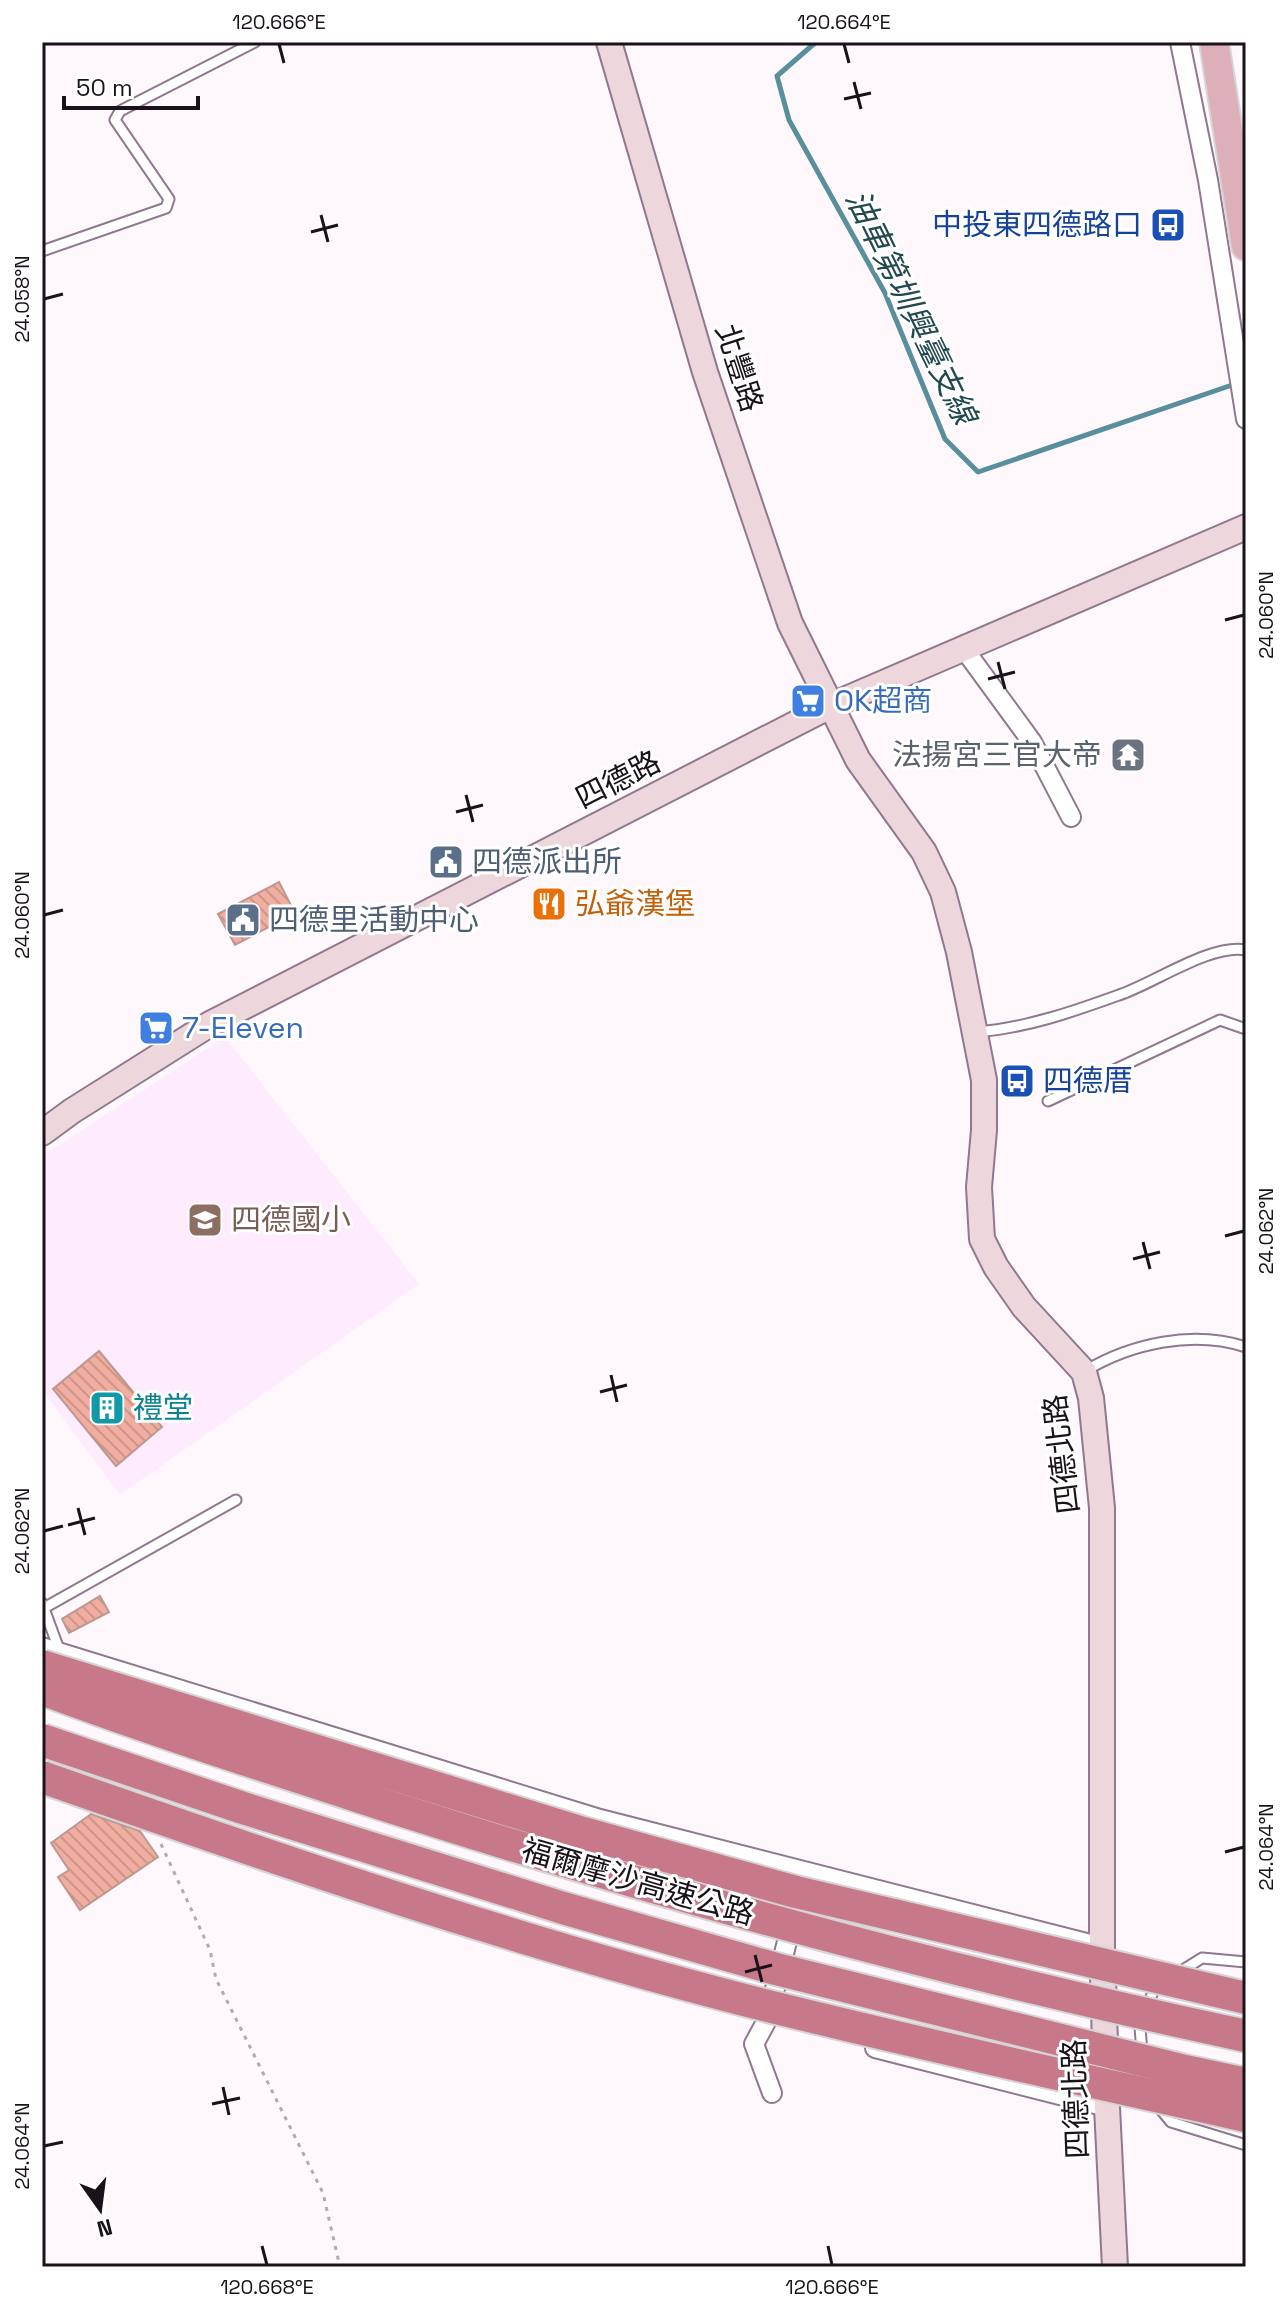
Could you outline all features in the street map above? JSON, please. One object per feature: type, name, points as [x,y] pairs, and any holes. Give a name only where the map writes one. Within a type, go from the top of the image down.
[{"type":"highway","points":[[48,1655],[583,1833],[796,1892],[1246,1998]]},
{"type":"highway","name":"福爾摩沙高速公路","points":[[42,1689],[255,1763],[575,1866],[788,1926],[1246,2036]]},
{"type":"highway","name":"福爾摩沙高速公路","points":[[42,1740],[243,1808],[578,1913],[776,1969],[1246,2084]]},
{"type":"highway","points":[[42,1777],[221,1840],[563,1948],[766,2005],[1246,2116]]},
{"type":"main road","points":[[1214,42],[1246,246]]},
{"type":"street","name":"北豐路","points":[[609,42],[705,372],[790,623],[830,706]]},
{"type":"street","points":[[1180,42],[1208,180],[1246,419]]},
{"type":"street","name":"四德路","points":[[42,1133],[210,1024],[830,706],[1246,527]]},
{"type":"street","points":[[964,649],[1032,742],[1071,817]]},
{"type":"street","name":"四德北路","points":[[830,706],[858,760],[924,852],[943,892],[959,952],[984,1080],[979,1187],[982,1239],[996,1267],[1024,1307],[1084,1372],[1091,1398],[1102,1508],[1102,1947],[1115,2267]]},
{"type":"street","points":[[48,1655],[600,1819],[1102,1947]]},
{"type":"street","points":[[42,1784],[154,1830],[767,2020],[1107,2107]]},
{"type":"street","points":[[772,2093],[754,2044],[767,2020],[805,1871]]},
{"type":"street","points":[[1105,2022],[1140,2027]]},
{"type":"lane","points":[[42,251],[166,208],[169,199],[115,120],[120,111],[255,42]]},
{"type":"lane","points":[[975,1032],[1012,1029],[1046,1020],[1122,994],[1214,954],[1246,950]]},
{"type":"lane","points":[[1048,1101],[1220,1020],[1246,1029]]},
{"type":"lane","points":[[1084,1372],[1136,1346],[1223,1340],[1246,1347]]},
{"type":"lane","points":[[48,1655],[43,1606],[236,1500]]},
{"type":"lane","points":[[1145,2076],[1140,2027],[1154,1989],[1202,1958],[1246,1962]]},
{"type":"lane","points":[[1149,2087],[1152,2099],[1171,2122],[1246,2145]]},
{"type":"path","points":[[154,1830],[210,1950],[216,1979],[323,2193],[340,2267]]},
{"type":"shaded area","name":"四德國小","points":[[225,1037],[419,1284],[120,1495],[42,1389],[42,1156]]},
{"type":"building","name":"四德里活動中心","points":[[279,882],[295,913],[235,945],[218,914]]},
{"type":"building","name":"禮堂","points":[[99,1351],[162,1427],[116,1466],[53,1389]]},
{"type":"building","points":[[100,1596],[109,1612],[69,1633],[62,1619]]},
{"type":"building","points":[[91,1814],[140,1831],[158,1857],[80,1910],[58,1877],[69,1870],[51,1843]]},
{"type":"waterway","name":"油車第圳興臺支線","points":[[816,42],[777,76],[789,120],[885,293],[945,439],[978,472],[1235,384]]},
{"type":"place","name":"中投東四德路口","points":[[1168,225]]},
{"type":"place","name":"OK超商","points":[[808,701]]},
{"type":"place","name":"法揚宮三官大帝","points":[[1128,755]]},
{"type":"place","name":"四德派出所","points":[[446,862]]},
{"type":"place","name":"弘爺漢堡","points":[[549,904]]},
{"type":"place","name":"四德里活動中心","points":[[243,920]]},
{"type":"place","name":"7-Eleven","points":[[156,1028]]},
{"type":"place","name":"四德厝","points":[[1017,1081]]},
{"type":"place","name":"四德國小","points":[[205,1220]]},
{"type":"place","name":"禮堂","points":[[107,1408]]}]
